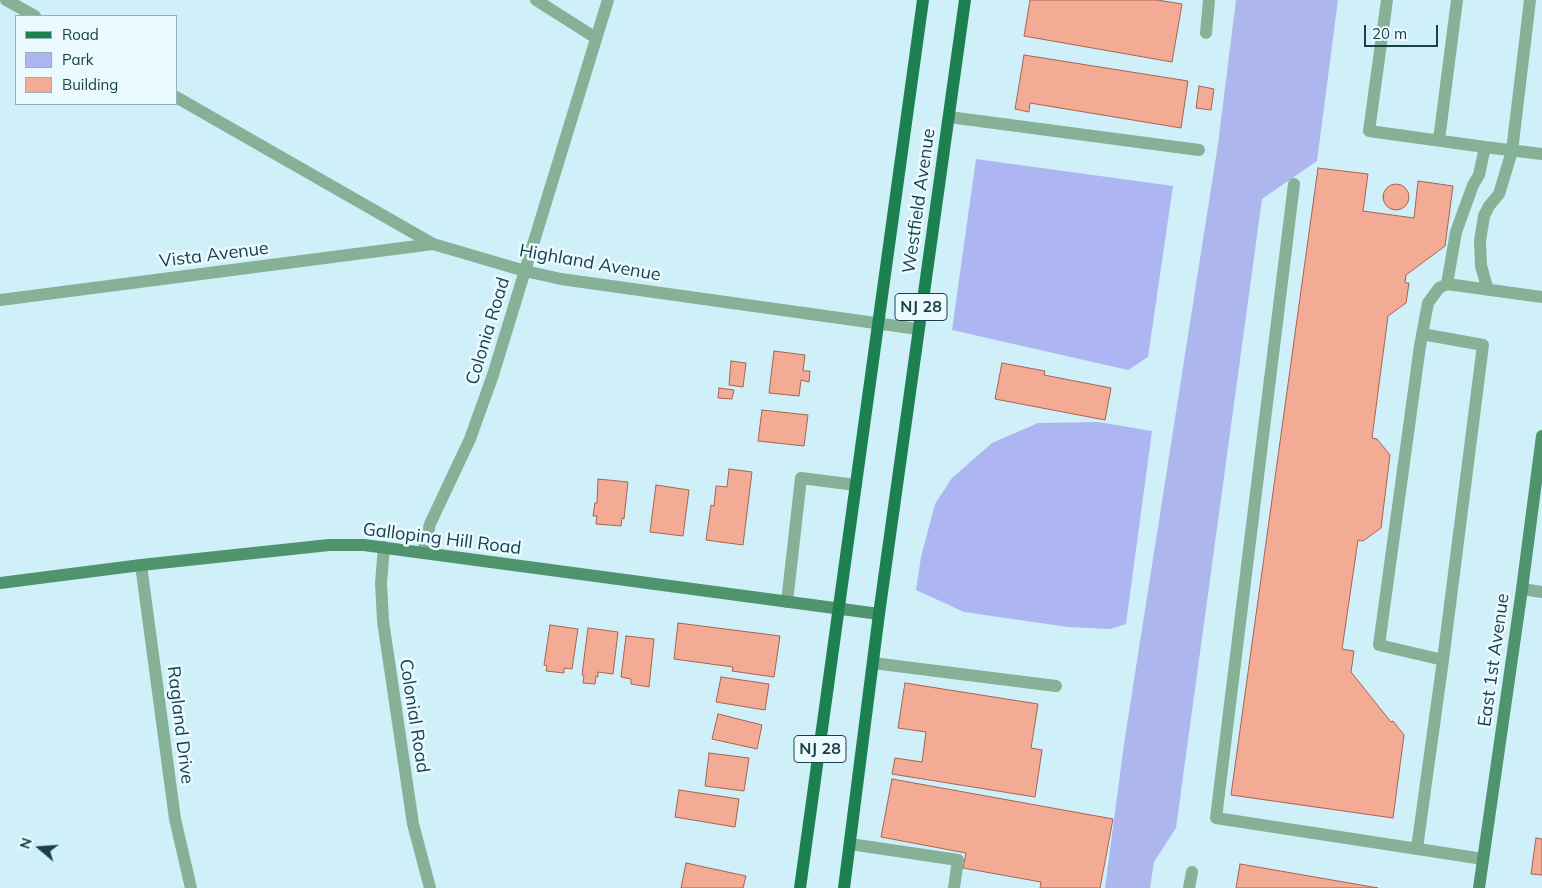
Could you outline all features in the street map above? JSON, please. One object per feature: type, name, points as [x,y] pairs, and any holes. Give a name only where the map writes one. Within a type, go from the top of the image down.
[{"type":"main road","name":"Westfield Avenue","points":[[839,609],[923,0]]},
{"type":"main road","name":"Westfield Avenue","points":[[879,614],[965,0]]},
{"type":"main road","name":"East 1st Avenue","points":[[1479,888],[1522,589],[1536,521],[1542,436]]},
{"type":"main road","name":"Galloping Hill Road","points":[[0,583],[141,565],[329,546],[364,545],[879,614]]},
{"type":"main road","name":"NJ 28","points":[[800,888],[839,609]]},
{"type":"main road","name":"NJ 28","points":[[844,888],[879,614]]},
{"type":"street","points":[[536,0],[596,38]]},
{"type":"street","name":"Colonia Road","points":[[423,553],[435,512],[459,464],[482,409],[608,0]]},
{"type":"street","points":[[1206,33],[1209,0]]},
{"type":"street","points":[[1387,0],[1369,131],[1542,154]]},
{"type":"street","points":[[1439,140],[1458,0]]},
{"type":"street","points":[[1488,290],[1481,266],[1480,241],[1484,216],[1489,206],[1499,194],[1512,150],[1530,0]]},
{"type":"street","points":[[6,3],[33,15]]},
{"type":"street","name":"Highland Avenue","points":[[178,98],[433,244],[525,271],[561,279],[918,329]]},
{"type":"street","points":[[949,117],[1199,150]]},
{"type":"street","points":[[1447,284],[1456,232],[1473,185],[1479,175],[1485,147]]},
{"type":"street","points":[[1294,184],[1216,818],[1483,859]]},
{"type":"street","name":"Vista Avenue","points":[[0,300],[433,244]]},
{"type":"street","points":[[1443,660],[1380,645],[1422,334],[1428,303],[1439,288],[1447,284],[1542,297]]},
{"type":"street","points":[[1418,848],[1482,345],[1422,334]]},
{"type":"street","points":[[787,602],[801,478],[856,485]]},
{"type":"street","name":"Colonial Road","points":[[384,547],[381,583],[384,630],[413,824],[430,888]]},
{"type":"street","name":"Ragland Drive","points":[[141,565],[174,812],[191,888]]},
{"type":"street","points":[[1522,589],[1542,592]]},
{"type":"street","points":[[873,663],[1056,686]]},
{"type":"street","points":[[850,844],[958,860],[954,888]]},
{"type":"street","points":[[1190,888],[1192,872]]},
{"type":"green space","points":[[976,159],[1173,186],[1148,357],[1128,370],[952,330]]},
{"type":"green space","points":[[1098,422],[1152,431],[1126,624],[1110,629],[1068,627],[964,612],[916,590],[921,557],[935,504],[952,478],[992,443],[1038,423]]},
{"type":"shaded area","points":[[1236,0],[1338,0],[1317,161],[1262,199],[1176,828],[1154,862],[1150,888],[1105,888],[1124,744],[1218,144]]},
{"type":"building","points":[[1030,0],[1157,0],[1182,4],[1172,62],[1024,36]]},
{"type":"building","points":[[1024,55],[1188,81],[1181,128],[1030,103],[1029,112],[1015,109]]},
{"type":"building","points":[[1199,86],[1214,89],[1211,110],[1196,108]]},
{"type":"building","points":[[1318,168],[1368,174],[1363,211],[1414,218],[1418,181],[1453,186],[1445,246],[1406,275],[1405,283],[1409,283],[1406,303],[1388,316],[1372,438],[1377,439],[1390,455],[1381,528],[1363,541],[1358,540],[1342,649],[1354,651],[1351,672],[1391,722],[1393,721],[1404,735],[1393,818],[1231,795]]},
{"type":"building","points":[[1396,184],[1405,188],[1409,197],[1405,206],[1396,210],[1387,206],[1383,197],[1387,188]]},
{"type":"building","points":[[774,351],[805,355],[803,371],[810,371],[809,382],[801,380],[799,396],[769,393]]},
{"type":"building","points":[[731,361],[746,363],[743,387],[729,385]]},
{"type":"building","points":[[1002,363],[1045,371],[1044,375],[1111,388],[1105,420],[995,399]]},
{"type":"building","points":[[719,388],[734,390],[732,399],[718,398]]},
{"type":"building","points":[[762,410],[808,415],[804,446],[758,441]]},
{"type":"building","points":[[729,469],[752,472],[743,545],[706,540],[711,505],[714,506],[716,486],[727,487]]},
{"type":"building","points":[[598,479],[628,482],[624,519],[622,518],[621,526],[596,524],[597,516],[593,516],[595,503],[597,503]]},
{"type":"building","points":[[656,485],[689,490],[683,536],[650,532]]},
{"type":"building","points":[[678,623],[780,636],[774,677],[732,671],[733,667],[674,659]]},
{"type":"building","points":[[550,625],[578,629],[572,669],[564,668],[564,673],[546,671],[547,666],[544,665]]},
{"type":"building","points":[[588,628],[618,632],[613,674],[598,672],[595,684],[583,683],[584,676],[582,675]]},
{"type":"building","points":[[626,636],[654,639],[649,687],[631,684],[631,679],[621,677]]},
{"type":"building","points":[[721,677],[769,684],[765,710],[716,702]]},
{"type":"building","points":[[905,683],[1038,704],[1031,748],[1042,750],[1035,797],[892,774],[895,758],[922,762],[926,732],[898,728]]},
{"type":"building","points":[[718,714],[762,725],[757,749],[712,739]]},
{"type":"building","points":[[709,753],[749,758],[744,791],[705,786]]},
{"type":"building","points":[[892,779],[1113,819],[1100,888],[1040,888],[1041,882],[963,868],[966,853],[881,837]]},
{"type":"building","points":[[679,790],[739,799],[735,827],[675,817]]},
{"type":"building","points":[[1536,838],[1542,839],[1542,875],[1531,874]]},
{"type":"building","points":[[686,863],[746,876],[743,888],[681,888]]},
{"type":"building","points":[[1240,864],[1378,888],[1236,888]]}]
